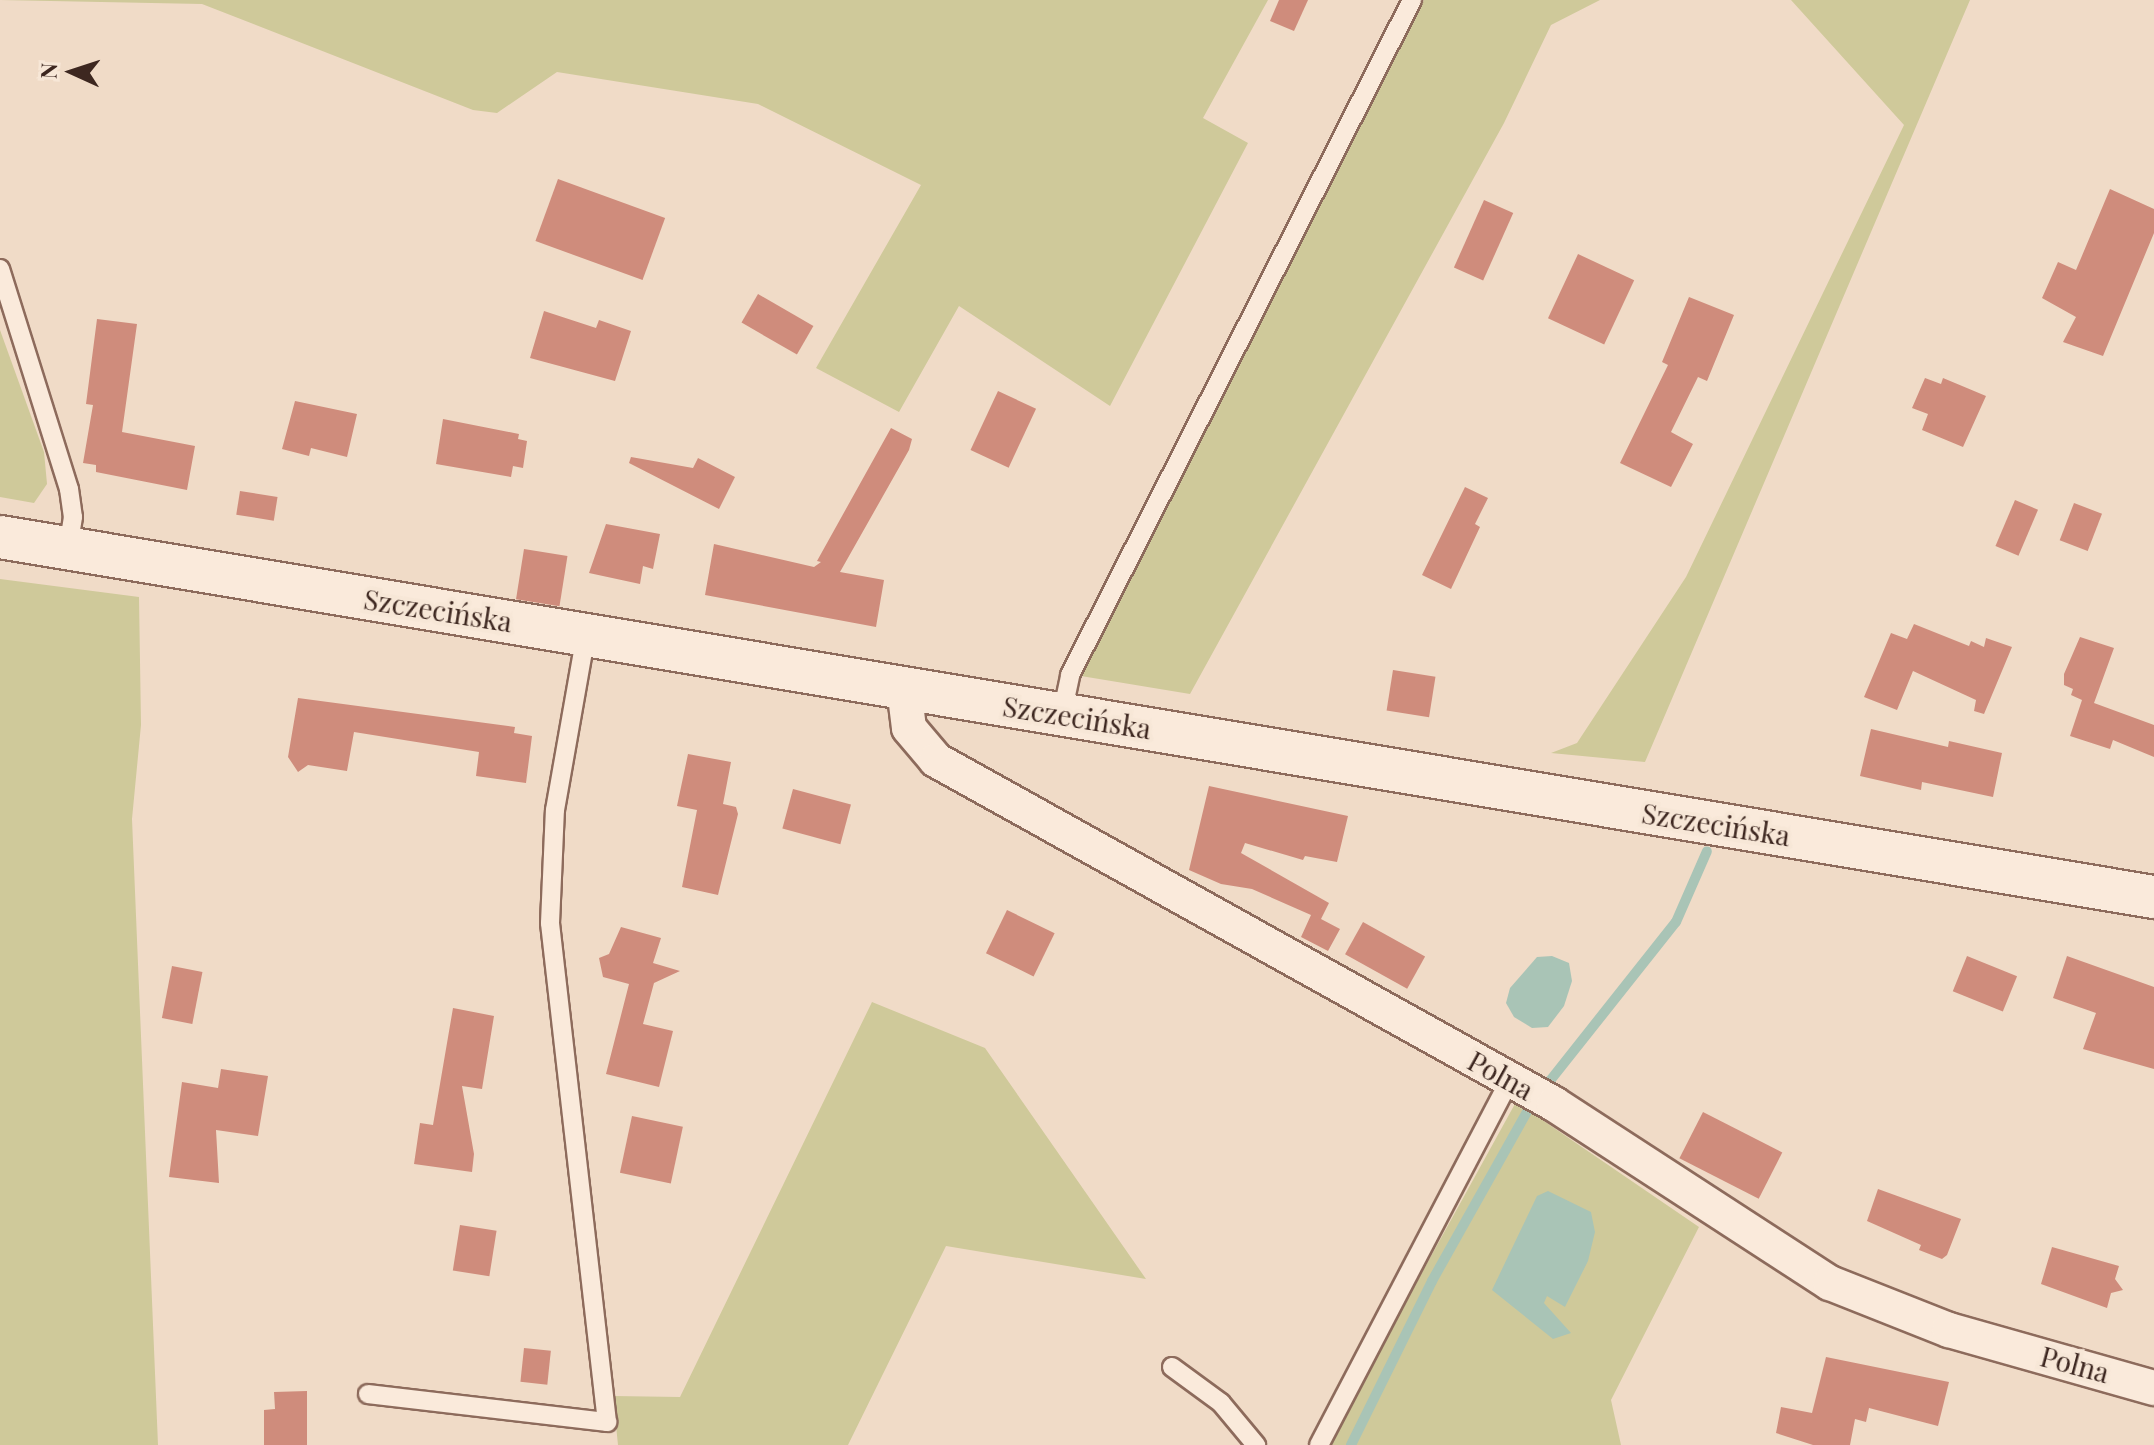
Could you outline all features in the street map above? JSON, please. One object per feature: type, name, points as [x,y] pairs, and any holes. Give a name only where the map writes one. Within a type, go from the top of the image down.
[{"type":"street","name":"Szczecińska","points":[[0,537],[2154,897]]},
{"type":"street","name":"Polna","points":[[904,688],[904,711],[913,736],[936,760],[1510,1080],[1857,1296],[1949,1330],[2154,1388]]},
{"type":"lane","points":[[1062,714],[1070,675],[1412,0]]},
{"type":"lane","points":[[0,269],[69,489],[73,517],[68,548]]},
{"type":"lane","points":[[368,1394],[607,1422],[550,923],[555,810],[586,635]]},
{"type":"lane","points":[[1319,1445],[1510,1080]]},
{"type":"lane","points":[[1172,1367],[1221,1403],[1256,1445]]},
{"type":"shaded area","points":[[0,0],[1268,0],[1203,118],[1248,143],[1110,406],[959,306],[899,412],[816,368],[921,185],[758,104],[557,72],[497,113],[473,110],[202,4]]},
{"type":"shaded area","points":[[1424,0],[1600,0],[1551,25],[1504,123],[1190,694],[1081,676]]},
{"type":"shaded area","points":[[1791,0],[1970,0],[1645,762],[1551,753],[1577,743],[1686,577],[1904,125]]},
{"type":"shaded area","points":[[0,330],[44,452],[47,484],[34,503],[0,497]]},
{"type":"shaded area","points":[[0,579],[139,597],[141,725],[132,819],[158,1445],[0,1445]]},
{"type":"shaded area","points":[[1552,956],[1569,963],[1572,981],[1564,1006],[1548,1027],[1532,1028],[1514,1017],[1506,1003],[1510,988],[1537,957]]},
{"type":"shaded area","points":[[872,1002],[985,1048],[1146,1279],[946,1246],[848,1445],[618,1445],[613,1396],[680,1397]]},
{"type":"shaded area","points":[[1516,1102],[1699,1227],[1611,1400],[1621,1445],[1327,1445]]},
{"type":"shaded area","points":[[1548,1191],[1591,1212],[1595,1232],[1588,1261],[1565,1307],[1547,1296],[1544,1303],[1571,1333],[1553,1339],[1492,1290],[1537,1196]]},
{"type":"building","points":[[1279,0],[1308,0],[1294,31],[1270,21]]},
{"type":"building","points":[[558,179],[665,218],[643,280],[535,241]]},
{"type":"building","points":[[2110,189],[2154,209],[2154,233],[2103,356],[2063,342],[2076,317],[2042,298],[2058,262],[2076,270]]},
{"type":"building","points":[[1484,200],[1513,213],[1483,281],[1454,268]]},
{"type":"building","points":[[1578,254],[1634,280],[1604,345],[1548,318]]},
{"type":"building","points":[[758,294],[813,326],[797,355],[742,323]]},
{"type":"building","points":[[1689,297],[1734,315],[1707,381],[1698,377],[1671,432],[1693,444],[1671,487],[1620,463],[1668,365],[1662,362]]},
{"type":"building","points":[[544,311],[596,328],[599,320],[631,331],[615,381],[530,358]]},
{"type":"building","points":[[97,319],[137,324],[122,432],[195,446],[187,490],[96,472],[96,465],[83,463],[93,405],[86,404]]},
{"type":"building","points":[[1925,378],[1941,384],[1943,378],[1986,396],[1963,447],[1922,430],[1928,414],[1912,408]]},
{"type":"building","points":[[998,391],[1036,409],[1009,468],[971,450]]},
{"type":"building","points":[[295,401],[357,414],[347,457],[311,448],[309,456],[282,449]]},
{"type":"building","points":[[443,419],[519,434],[518,439],[527,441],[523,468],[513,466],[511,477],[436,464]]},
{"type":"building","points":[[891,428],[912,439],[909,450],[840,572],[884,580],[876,627],[705,595],[714,544],[814,567],[821,562],[817,561]]},
{"type":"building","points":[[631,457],[693,468],[698,458],[735,477],[719,509],[629,463]]},
{"type":"building","points":[[1465,487],[1488,498],[1475,524],[1480,527],[1451,589],[1422,575]]},
{"type":"building","points":[[240,491],[278,497],[274,521],[236,515]]},
{"type":"building","points":[[2015,500],[2038,510],[2018,556],[1995,546]]},
{"type":"building","points":[[2074,503],[2102,514],[2088,551],[2060,540]]},
{"type":"building","points":[[606,524],[660,534],[653,569],[643,566],[640,584],[589,573]]},
{"type":"building","points":[[524,549],[567,556],[559,606],[516,599]]},
{"type":"building","points":[[1914,624],[1969,646],[1971,641],[1984,647],[1986,638],[2012,647],[1984,714],[1974,711],[1976,700],[1913,671],[1897,710],[1864,697],[1891,633],[1907,639]]},
{"type":"building","points":[[2080,637],[2114,648],[2094,703],[2154,725],[2154,757],[2113,740],[2110,749],[2070,736],[2082,700],[2071,695],[2073,689],[2064,685],[2064,674]]},
{"type":"building","points":[[1393,670],[1435,677],[1429,717],[1387,710]]},
{"type":"building","points":[[298,698],[515,727],[514,733],[532,736],[526,783],[476,776],[479,752],[354,732],[347,771],[308,765],[298,772],[288,757]]},
{"type":"building","points":[[1871,729],[1948,747],[1949,741],[2002,753],[1993,797],[1922,782],[1921,790],[1860,776]]},
{"type":"building","points":[[688,754],[731,762],[723,804],[736,807],[738,814],[718,895],[682,887],[697,810],[677,806]]},
{"type":"building","points":[[1209,786],[1348,816],[1337,862],[1305,856],[1303,860],[1245,843],[1241,853],[1329,903],[1321,919],[1340,929],[1328,951],[1301,937],[1311,915],[1252,889],[1221,884],[1189,870]]},
{"type":"building","points":[[793,789],[851,805],[840,844],[782,829]]},
{"type":"building","points":[[1007,910],[1055,933],[1034,976],[986,953]]},
{"type":"building","points":[[1363,922],[1425,956],[1407,989],[1345,954]]},
{"type":"building","points":[[621,927],[661,938],[653,963],[680,971],[654,983],[643,1024],[673,1031],[659,1087],[606,1074],[629,984],[603,977],[599,958],[609,954]]},
{"type":"building","points":[[1967,956],[2017,976],[2003,1011],[1953,991]]},
{"type":"building","points":[[2067,956],[2154,987],[2154,1069],[2083,1049],[2096,1013],[2053,998]]},
{"type":"building","points":[[172,966],[202,972],[192,1024],[162,1018]]},
{"type":"building","points":[[453,1008],[494,1016],[482,1089],[462,1086],[474,1154],[472,1172],[414,1164],[420,1123],[433,1125]]},
{"type":"building","points":[[221,1069],[268,1076],[258,1136],[216,1130],[219,1183],[169,1177],[182,1082],[218,1088]]},
{"type":"building","points":[[1703,1112],[1782,1152],[1759,1199],[1679,1158]]},
{"type":"building","points":[[632,1116],[683,1127],[671,1184],[620,1173]]},
{"type":"building","points":[[1878,1189],[1961,1219],[1947,1255],[1942,1259],[1919,1250],[1921,1245],[1867,1221]]},
{"type":"building","points":[[460,1225],[497,1231],[489,1276],[453,1270]]},
{"type":"building","points":[[2052,1247],[2119,1266],[2115,1279],[2123,1290],[2111,1293],[2107,1308],[2041,1284]]},
{"type":"building","points":[[524,1348],[551,1351],[547,1385],[520,1382]]},
{"type":"building","points":[[1826,1357],[1949,1382],[1938,1426],[1869,1408],[1866,1422],[1855,1419],[1850,1445],[1813,1445],[1776,1433],[1781,1407],[1812,1413]]},
{"type":"building","points":[[307,1391],[307,1445],[264,1445],[264,1410],[275,1409],[274,1392]]},
{"type":"waterway","points":[[1549,1082],[1676,922],[1707,851]]},
{"type":"waterway","points":[[1351,1445],[1432,1281],[1529,1108]]}]
